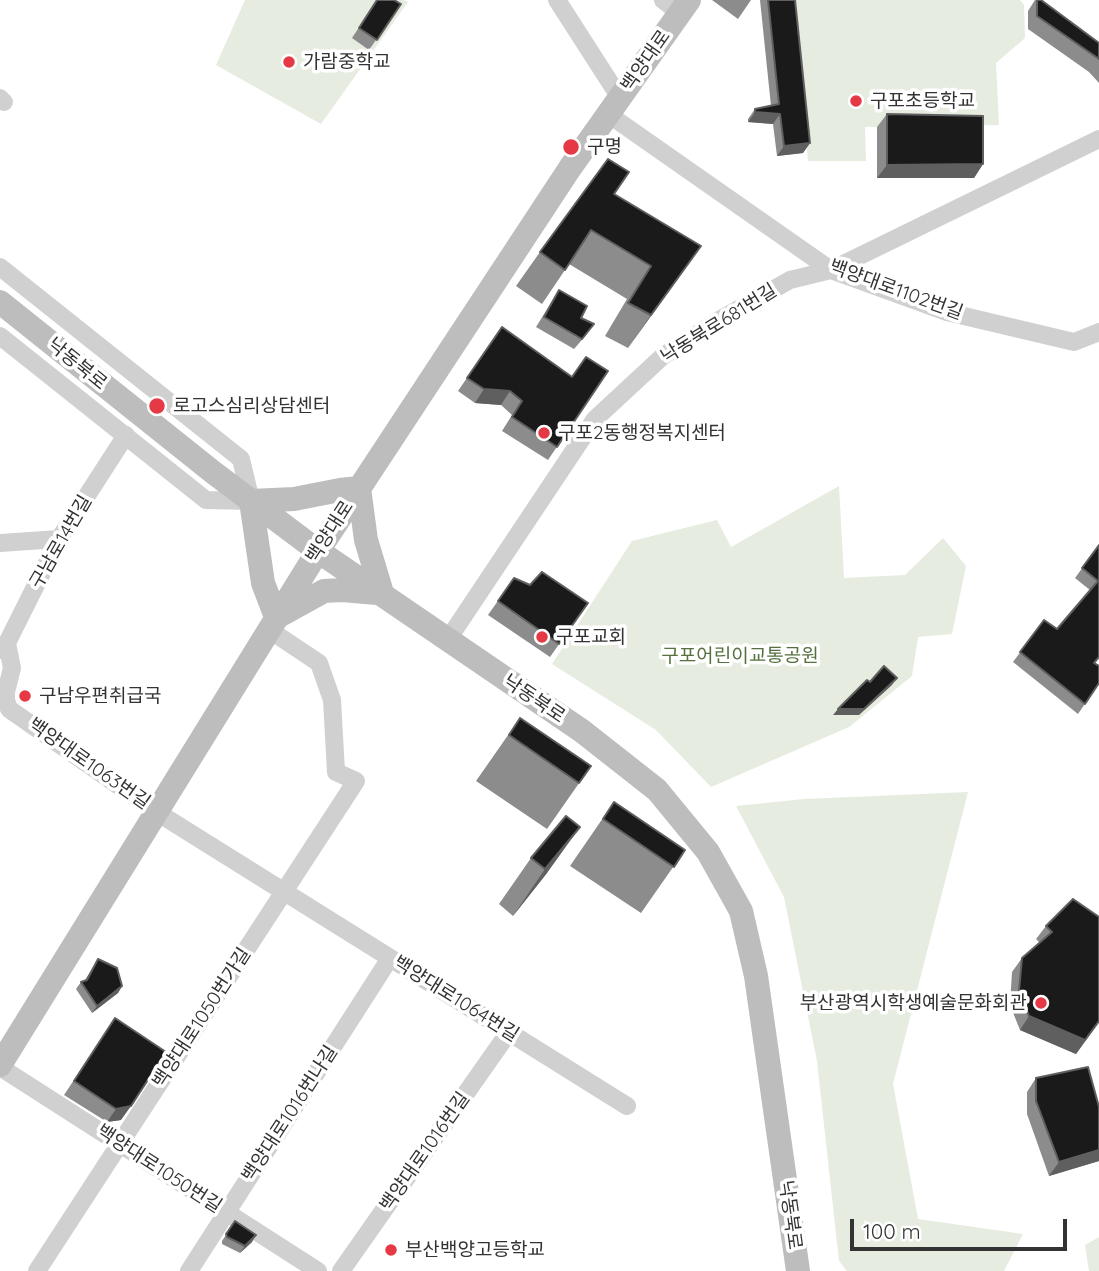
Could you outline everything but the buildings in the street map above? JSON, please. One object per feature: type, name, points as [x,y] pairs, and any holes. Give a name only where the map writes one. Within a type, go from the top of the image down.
[{"type":"main road","name":"백양대로","points":[[0,1066],[272,623],[489,289],[614,106],[677,4]]},
{"type":"main road","name":"낙동북로","points":[[0,302],[214,473],[318,551],[582,731],[657,790],[708,852],[741,911],[756,976],[798,1271]]},
{"type":"main road","points":[[359,488],[366,540],[382,593],[324,591],[272,623],[251,501],[294,499],[340,489],[359,488]]},
{"type":"street","points":[[557,0],[614,106]]},
{"type":"street","name":"백양대로1102번길","points":[[614,106],[831,270],[947,312],[1074,342],[1099,332]]},
{"type":"street","name":"낙동북로681번길","points":[[447,641],[595,419],[663,356],[719,320],[790,280],[831,270],[1099,139]]},
{"type":"street","points":[[0,267],[241,459],[251,501],[206,500],[0,336]]},
{"type":"street","name":"구남로14번길","points":[[3,647],[59,539],[127,435]]},
{"type":"street","points":[[0,543],[59,539]]},
{"type":"street","points":[[272,623],[319,663],[332,700],[336,772],[356,781],[284,891]]},
{"type":"street","name":"백양대로1063번길","points":[[3,647],[12,668],[6,692],[9,709],[155,811]]},
{"type":"street","name":"백양대로1064번길","points":[[155,811],[627,1106]]},
{"type":"street","name":"백양대로1050번가길","points":[[37,1271],[284,891]]},
{"type":"street","name":"백양대로1016번나길","points":[[190,1271],[390,958]]},
{"type":"street","name":"백양대로1016번길","points":[[341,1271],[509,1032]]},
{"type":"street","name":"백양대로1050번길","points":[[0,1066],[318,1271]]},
{"type":"green space","name":"가람중학교","points":[[245,0],[408,2],[321,124],[216,65]]},
{"type":"green space","points":[[794,0],[1020,0],[1024,5],[1025,38],[996,63],[999,125],[865,127],[866,161],[808,161]]},
{"type":"green space","name":"구포어린이교통공원","points":[[839,486],[844,578],[905,575],[943,538],[966,566],[952,634],[918,637],[912,676],[849,727],[711,787],[656,730],[552,664],[632,541],[717,520],[731,547]]},
{"type":"green space","points":[[968,792],[893,1084],[918,1219],[1023,1234],[1004,1271],[847,1271],[839,1261],[817,1061],[784,897],[736,806],[804,799]]},
{"type":"green space","points":[[1099,1237],[1099,1271],[1089,1271],[1085,1245]]},
{"type":"place","name":"가람중학교","points":[[289,62]]},
{"type":"place","name":"구포초등학교","points":[[856,101]]},
{"type":"place","name":"구명","points":[[571,147]]},
{"type":"place","name":"로고스심리상담센터","points":[[157,406]]},
{"type":"place","name":"구포2동행정복지센터","points":[[544,433]]},
{"type":"place","name":"구포교회","points":[[542,637]]},
{"type":"place","name":"구남우편취급국","points":[[25,696]]},
{"type":"place","name":"부산광역시학생예술문화회관","points":[[1041,1003]]},
{"type":"place","name":"부산백양고등학교","points":[[391,1250]]}]
